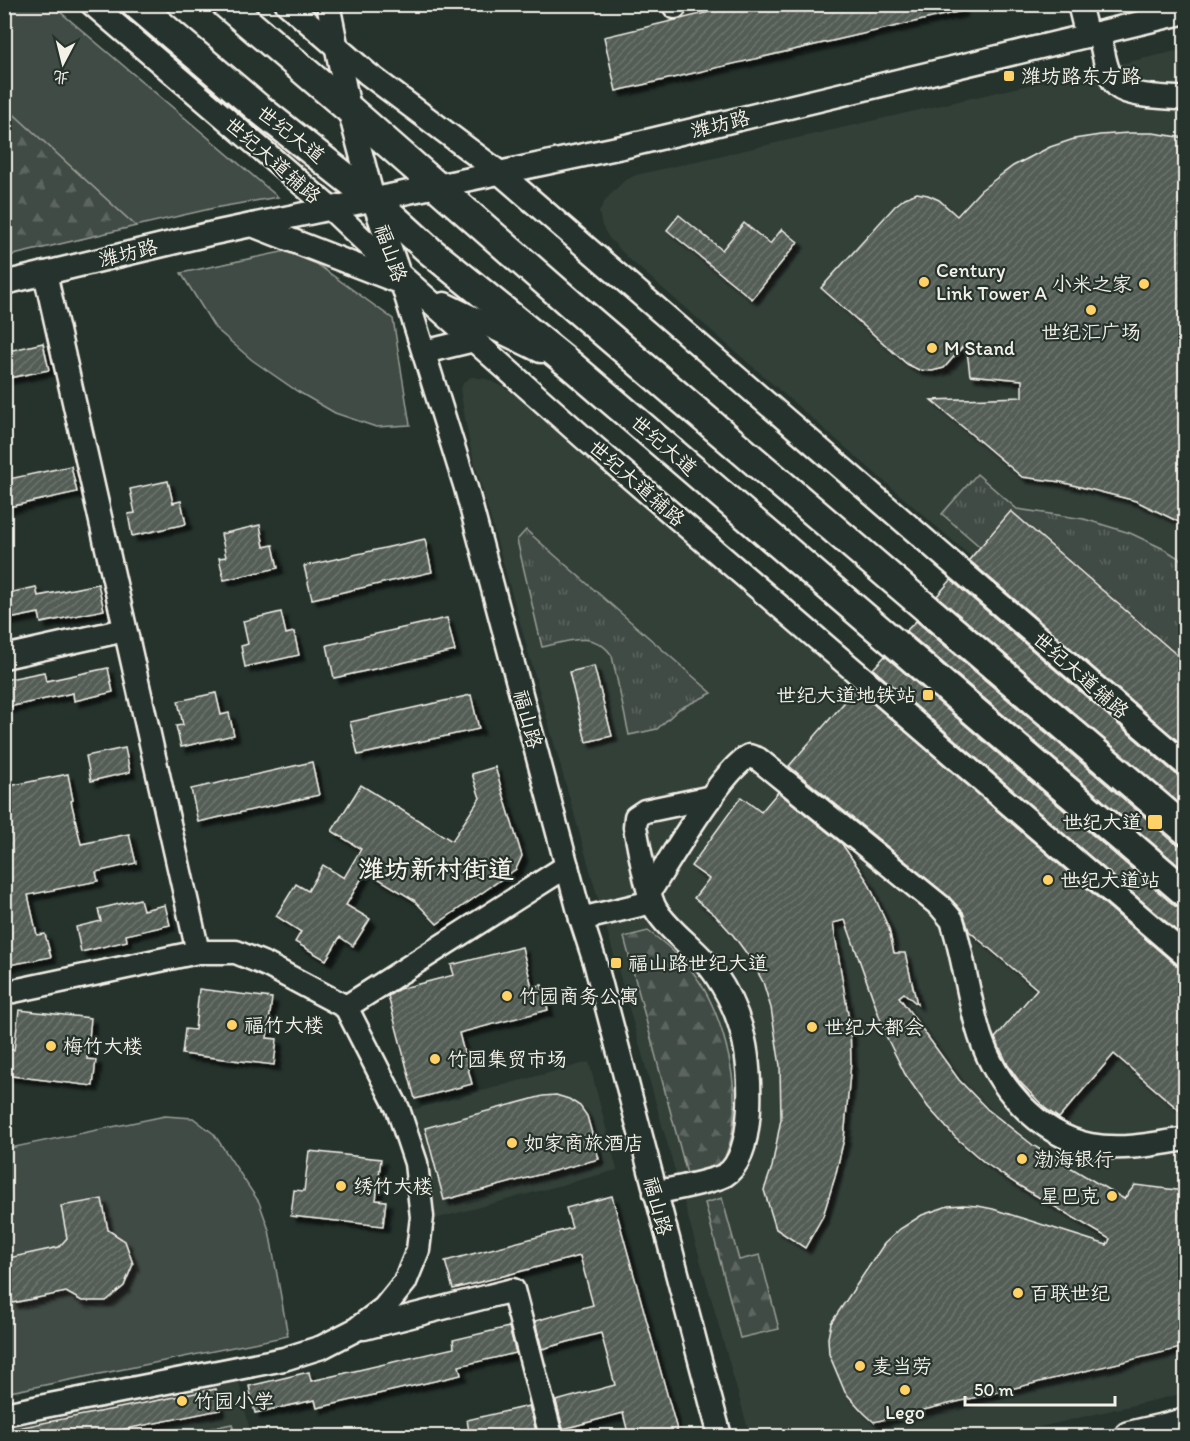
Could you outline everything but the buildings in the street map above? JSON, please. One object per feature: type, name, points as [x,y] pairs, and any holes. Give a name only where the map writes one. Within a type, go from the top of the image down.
[{"type":"main road","name":"世纪大道","points":[[136,4],[258,108],[373,199],[430,251],[573,367],[1185,893]]},
{"type":"main road","points":[[226,4],[572,305],[1185,830]]},
{"type":"main road","points":[[1129,1437],[1185,1423]]},
{"type":"street","name":"世纪大道辅路","points":[[92,4],[330,208],[406,282],[602,453],[1185,956]]},
{"type":"street","name":"世纪大道辅路","points":[[287,4],[368,74],[500,173],[1185,765]]},
{"type":"street","name":"福山路","points":[[328,4],[349,109],[373,199],[406,282],[424,352],[466,488],[581,919],[596,962],[720,1437]]},
{"type":"street","points":[[1079,4],[1118,88],[1134,94],[1185,99]]},
{"type":"street","name":"潍坊路","points":[[4,283],[252,225],[622,147],[1185,12]]},
{"type":"street","points":[[252,225],[406,282],[573,367]]},
{"type":"street","points":[[45,273],[198,952]]},
{"type":"street","points":[[424,352],[474,340]]},
{"type":"street","points":[[4,657],[125,630]]},
{"type":"street","points":[[581,919],[651,897],[712,796],[740,761],[749,756],[758,759],[940,906],[951,920],[986,1055],[1011,1094],[1029,1113],[1047,1126],[1078,1141],[1110,1148],[1154,1145],[1185,1139]]},
{"type":"street","points":[[655,1193],[725,1175],[738,1159],[746,1137],[750,1089],[744,1039],[726,992],[713,972],[657,912],[651,897],[635,826],[636,817],[645,811],[712,796]]},
{"type":"street","points":[[346,1007],[567,866]]},
{"type":"street","points":[[4,993],[198,952],[236,952],[267,965],[346,1007],[398,1109],[416,1163],[422,1217],[418,1250],[405,1282],[384,1308],[355,1330],[322,1347],[284,1359],[4,1414]]},
{"type":"street","points":[[355,1330],[513,1290],[551,1437]]},
{"type":"shaded area","points":[[1185,49],[1185,743],[629,259],[609,238],[602,226],[599,212],[606,199],[624,181],[636,175]]},
{"type":"shaded area","points":[[471,377],[487,379],[522,400],[1185,967],[1185,1393],[1001,1436],[750,1436],[470,446],[460,390],[464,382]]},
{"type":"shaded area","points":[[589,1062],[617,1170],[431,1220],[427,1162],[411,1110]]},
{"type":"shaded area","name":"竹园小学","points":[[238,1377],[251,1436],[5,1436],[5,1425]]},
{"type":"green space","points":[[4,5],[52,5],[278,197],[214,208],[136,226],[5,106]]},
{"type":"green space","points":[[5,106],[136,226],[5,257]]},
{"type":"green space","points":[[296,249],[393,319],[410,425],[376,427],[335,413],[297,391],[252,360],[215,328],[181,273]]},
{"type":"green space","points":[[977,474],[1017,509],[1084,519],[1130,533],[1185,562],[1185,723],[942,514]]},
{"type":"green space","points":[[526,530],[712,693],[679,709],[657,729],[629,735],[612,656],[605,648],[589,640],[571,640],[542,647],[517,540]]},
{"type":"green space","points":[[648,931],[677,955],[699,981],[719,1022],[731,1068],[734,1113],[731,1138],[722,1165],[687,1174],[624,937]]},
{"type":"green space","points":[[165,1116],[193,1118],[214,1134],[259,1202],[269,1230],[288,1336],[5,1393],[5,1149]]},
{"type":"green space","points":[[722,1198],[739,1260],[760,1255],[779,1329],[740,1338],[705,1203]]},
{"type":"green space","points":[[232,1424],[235,1436],[174,1436]]},
{"type":"place","name":"潍坊路东方路","points":[[1009,76]]},
{"type":"place","name":"Century Link Tower A","points":[[924,282]]},
{"type":"place","name":"小米之家","points":[[1144,284]]},
{"type":"place","name":"世纪汇广场","points":[[1091,310]]},
{"type":"place","name":"M Stand","points":[[932,348]]},
{"type":"place","name":"世纪大道地铁站","points":[[928,695]]},
{"type":"place","name":"世纪大道","points":[[1155,822]]},
{"type":"place","name":"世纪大道站","points":[[1048,880]]},
{"type":"place","name":"福山路世纪大道","points":[[616,963]]},
{"type":"place","name":"竹园商务公寓","points":[[507,996]]},
{"type":"place","name":"福竹大楼","points":[[232,1025]]},
{"type":"place","name":"世纪大都会","points":[[812,1027]]},
{"type":"place","name":"梅竹大楼","points":[[51,1046]]},
{"type":"place","name":"竹园集贸市场","points":[[435,1059]]},
{"type":"place","name":"如家商旅酒店","points":[[512,1143]]},
{"type":"place","name":"渤海银行","points":[[1022,1159]]},
{"type":"place","name":"绣竹大楼","points":[[341,1186]]},
{"type":"place","name":"星巴克","points":[[1112,1196]]},
{"type":"place","name":"百联世纪","points":[[1018,1293]]},
{"type":"place","name":"麦当劳","points":[[860,1366]]},
{"type":"place","name":"Lego","points":[[905,1390]]},
{"type":"place","name":"竹园小学","points":[[182,1401]]},
{"type":"district","name":"潍坊新村街道","points":[[436,869]]}]
